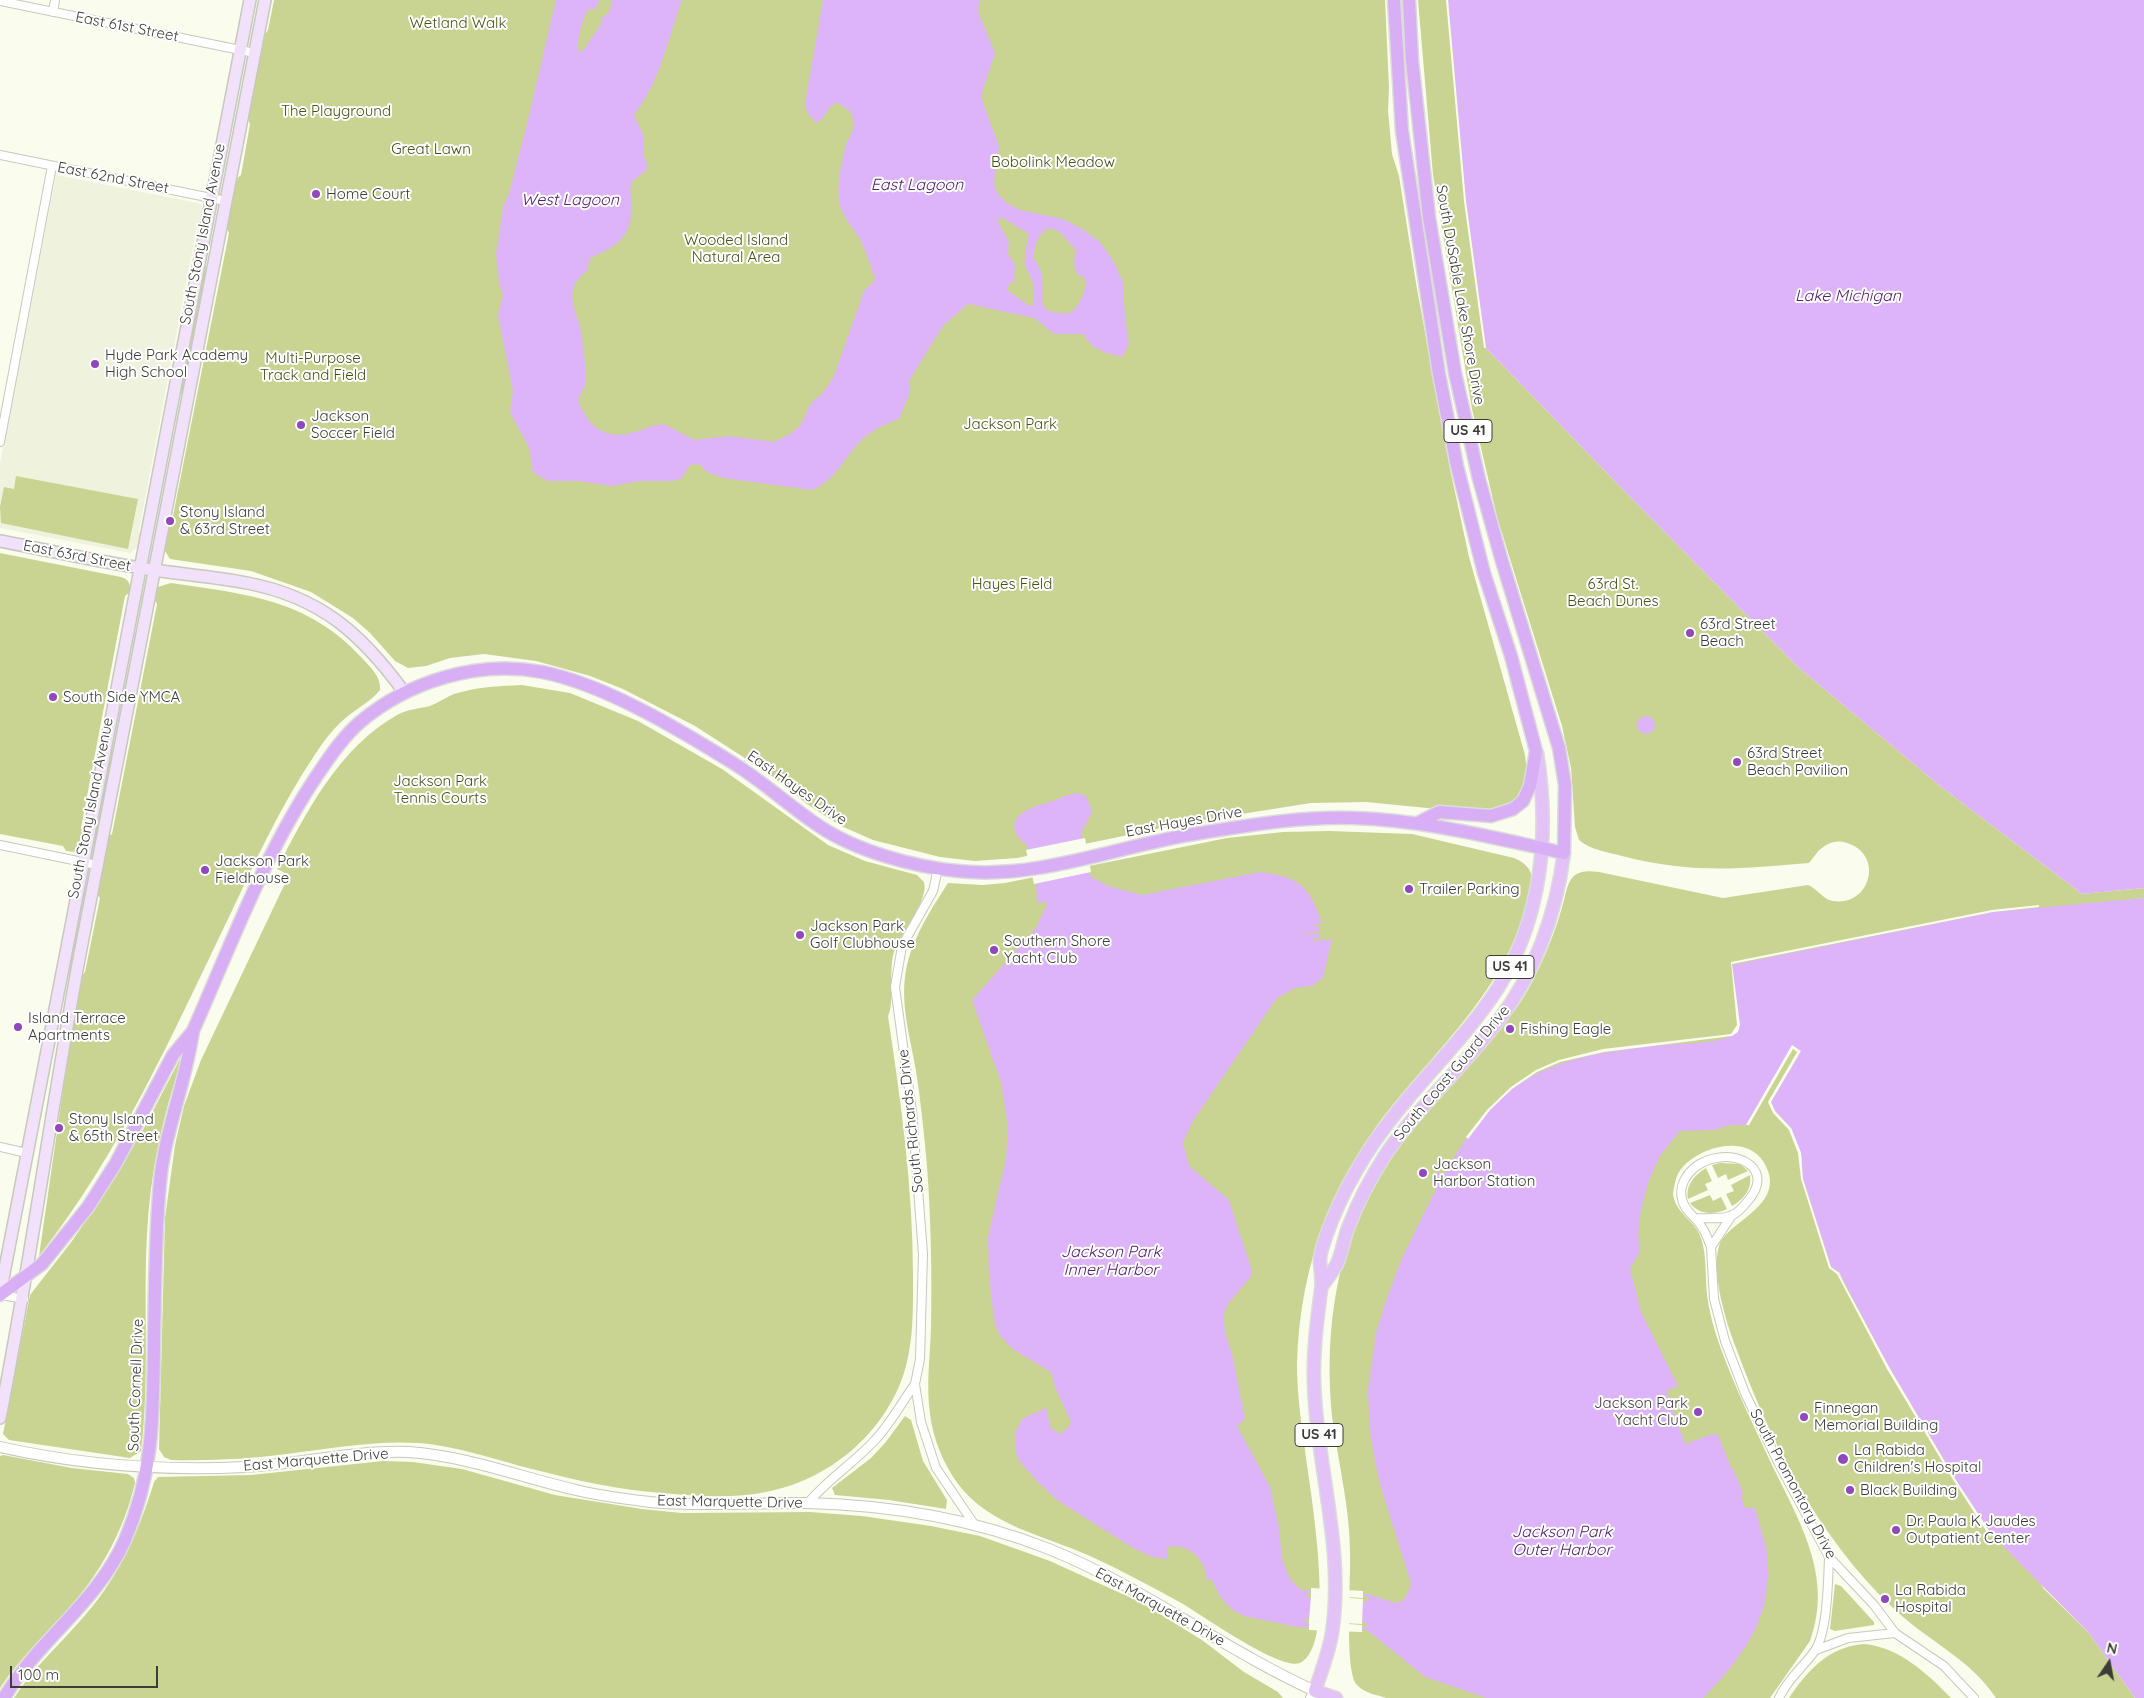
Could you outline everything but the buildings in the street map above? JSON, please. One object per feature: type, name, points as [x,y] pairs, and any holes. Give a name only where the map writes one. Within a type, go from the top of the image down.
[{"type":"highway","name":"South DuSable Lake Shore Drive","points":[[1394,0],[1402,131],[1440,374],[1458,466],[1484,573],[1510,656],[1536,750]]},
{"type":"highway","name":"South DuSable Lake Shore Drive","points":[[1409,0],[1414,89],[1429,217],[1455,373],[1478,479],[1500,558],[1559,748],[1565,785],[1564,853]]},
{"type":"highway","name":"East Hayes Drive","points":[[404,692],[448,676],[489,670],[520,669],[546,673],[621,701],[681,731],[751,774],[833,835],[864,848],[938,868],[977,873],[1020,871],[1197,833],[1302,820],[1352,818],[1418,823],[1564,853]]},
{"type":"highway","name":"South Cornell Drive","points":[[0,1295],[42,1264],[88,1207],[116,1163],[173,1056],[192,1031],[271,856],[303,796],[342,740],[358,724],[404,692]]},
{"type":"highway","points":[[1418,823],[1439,812],[1491,816],[1512,809],[1523,801],[1530,786],[1536,750]]},
{"type":"highway","name":"South Cornell Drive","points":[[4,1698],[26,1667],[88,1600],[110,1568],[134,1516],[148,1468],[152,1437],[156,1231],[160,1179],[172,1120],[188,1062],[192,1031]]},
{"type":"main road","name":"South Stony Island Avenue","points":[[0,1295],[250,0]]},
{"type":"main road","name":"South Stony Island Avenue","points":[[0,1418],[24,1298],[62,1050],[265,0]]},
{"type":"main road","name":"East 63rd Street","points":[[0,541],[154,570]]},
{"type":"main road","points":[[154,570],[244,582],[278,590],[303,600],[352,632],[379,658],[404,692]]},
{"type":"main road","name":"South DuSable Lake Shore Drive","points":[[1536,750],[1541,780],[1543,849]]},
{"type":"main road","name":"South Coast Guard Drive","points":[[1313,1694],[1332,1635],[1335,1584],[1332,1526],[1314,1381],[1315,1343],[1322,1286],[1320,1258],[1325,1239],[1338,1204],[1358,1166],[1395,1113],[1469,1028],[1498,988],[1514,959],[1533,906],[1543,849]]},
{"type":"main road","name":"South Coast Guard Drive","points":[[1322,1286],[1336,1264],[1359,1201],[1386,1154],[1405,1128],[1499,1020],[1522,985],[1537,957],[1550,923],[1560,884],[1564,853]]},
{"type":"main road","name":"East Marquette Drive","points":[[1313,1694],[1336,1698]]},
{"type":"street","points":[[53,12],[55,0]]},
{"type":"street","name":"East 61st Street","points":[[0,2],[255,53]]},
{"type":"street","name":"East 62nd Street","points":[[0,155],[226,201]]},
{"type":"street","points":[[0,442],[52,166]]},
{"type":"street","points":[[0,844],[97,865]]},
{"type":"street","name":"South Richards Drive","points":[[938,868],[933,891],[902,946],[895,987],[912,1111],[922,1245],[922,1320],[920,1358],[915,1384],[921,1422],[930,1454],[943,1480],[974,1524]]},
{"type":"street","points":[[0,1147],[27,1153]]},
{"type":"street","name":"South Promontory Drive","points":[[1711,1247],[1732,1215],[1751,1198],[1757,1179],[1754,1169],[1744,1160],[1722,1156],[1692,1169],[1683,1182],[1682,1201],[1701,1225],[1711,1247],[1714,1299],[1725,1341],[1745,1393],[1778,1462],[1829,1557],[1874,1605],[1895,1633],[1944,1666],[1974,1698]]},
{"type":"street","points":[[1695,1218],[1732,1215]]},
{"type":"street","points":[[0,1295],[24,1298]]},
{"type":"street","name":"South Richards Drive","points":[[808,1503],[824,1484],[858,1458],[876,1439],[915,1384]]},
{"type":"street","name":"East Marquette Drive","points":[[0,1447],[59,1458],[148,1468],[246,1467],[357,1454],[405,1452],[450,1458],[578,1491],[650,1502],[682,1504],[808,1503],[892,1510],[974,1524],[1049,1549],[1122,1582],[1313,1694]]},
{"type":"street","points":[[1816,1650],[1824,1616],[1829,1557]]},
{"type":"street","points":[[1779,1698],[1796,1672],[1816,1650],[1848,1638],[1895,1633]]},
{"type":"shaded area","name":"Hyde Park Academy High School","points":[[56,175],[198,203],[201,204],[204,211],[201,224],[197,226],[139,531],[141,535],[139,546],[130,553],[0,528],[0,463]]},
{"type":"green space","name":"Jackson Park","points":[[274,0],[1385,0],[1389,87],[1388,111],[1392,154],[1399,176],[1416,283],[1450,469],[1469,557],[1525,755],[1528,780],[1518,801],[1495,810],[1437,809],[1366,802],[1311,803],[1191,822],[1017,858],[975,861],[940,857],[873,840],[841,826],[807,804],[768,773],[695,726],[623,689],[590,676],[536,661],[484,654],[450,658],[426,666],[408,668],[395,661],[370,633],[353,618],[311,592],[251,571],[170,559],[163,548],[169,519],[173,516],[229,233],[226,227],[235,180],[241,175],[250,124],[248,119],[264,36],[268,30]]},
{"type":"green space","name":"63rd St. Beach Dunes","points":[[1418,0],[1448,0],[1486,348],[1798,667],[1940,786],[2082,894],[2144,888],[2144,898],[2040,910],[2040,908],[1801,1051],[1791,1128],[1838,1272],[2044,1589],[2088,1632],[2135,1698],[1996,1698],[1973,1671],[1891,1606],[1840,1549],[1799,1486],[1781,1453],[1750,1383],[1724,1311],[1717,1270],[1719,1246],[1724,1237],[1763,1201],[1769,1189],[1769,1176],[1763,1161],[1755,1152],[1732,1146],[1708,1151],[1686,1163],[1679,1172],[1673,1195],[1678,1208],[1699,1232],[1705,1259],[1708,1301],[1719,1343],[1745,1407],[1802,1528],[1816,1571],[1818,1594],[1816,1617],[1810,1641],[1770,1698],[1387,1698],[1363,1690],[1357,1685],[1353,1677],[1349,1644],[1350,1538],[1333,1423],[1330,1388],[1330,1352],[1338,1281],[1347,1247],[1359,1213],[1375,1182],[1394,1152],[1412,1128],[1511,1016],[1529,988],[1545,956],[1568,886],[1578,873],[1599,872],[1723,898],[1808,885],[1829,900],[1846,901],[1856,896],[1864,888],[1868,879],[1869,868],[1866,858],[1859,849],[1840,842],[1834,842],[1825,846],[1818,851],[1809,863],[1716,869],[1671,866],[1647,862],[1599,850],[1579,840],[1575,827],[1571,768],[1562,726],[1497,517],[1472,409],[1433,175]]},
{"type":"green space","points":[[204,263],[206,263],[205,282],[183,394],[181,393],[183,373]]},
{"type":"green space","points":[[16,476],[138,499],[128,549],[1,523],[0,507],[4,487],[14,489]]},
{"type":"green space","name":"South Side YMCA","points":[[0,553],[121,577],[126,579],[130,585],[130,592],[125,596],[81,828],[83,832],[79,849],[76,852],[66,851],[63,846],[0,834]]},
{"type":"green space","points":[[171,583],[250,596],[298,611],[320,623],[341,638],[362,658],[377,676],[380,690],[334,729],[321,745],[302,775],[268,835],[187,1005],[120,1135],[68,1217],[39,1256],[79,980],[85,972],[100,898],[96,893],[107,837],[112,834],[157,604],[154,599],[158,587]]},
{"type":"green space","name":"Jackson Park Tennis Courts","points":[[522,685],[570,693],[638,721],[722,769],[828,845],[865,861],[917,875],[924,882],[924,890],[919,907],[894,952],[892,960],[891,1003],[888,1016],[905,1145],[912,1242],[913,1300],[910,1349],[904,1373],[895,1395],[883,1416],[868,1434],[851,1451],[832,1465],[811,1477],[789,1486],[741,1496],[688,1495],[613,1487],[580,1481],[460,1450],[417,1443],[380,1443],[273,1456],[229,1459],[171,1460],[164,1457],[159,1449],[165,1218],[175,1145],[184,1106],[201,1060],[289,875],[277,869],[312,804],[326,783],[341,763],[376,729],[401,713],[430,706],[454,694],[479,688]]},
{"type":"green space","points":[[111,741],[113,741],[112,762],[96,846],[92,845]]},
{"type":"green space","points":[[1329,831],[1412,834],[1514,858],[1527,867],[1532,877],[1526,905],[1515,937],[1501,967],[1464,1021],[1378,1124],[1350,1168],[1338,1192],[1314,1252],[1299,1326],[1297,1364],[1300,1407],[1319,1563],[1320,1597],[1318,1627],[1312,1650],[1300,1663],[1290,1663],[1260,1651],[1183,1604],[1113,1567],[1001,1520],[971,1498],[958,1484],[948,1468],[939,1450],[931,1423],[929,1403],[931,1288],[927,1166],[916,1071],[905,1012],[904,989],[907,964],[911,952],[928,916],[948,883],[983,885],[1005,883],[1227,838],[1283,832]]},
{"type":"green space","points":[[180,1059],[182,1060],[158,1146],[151,1190],[146,1262],[146,1370],[141,1451],[130,1458],[9,1440],[3,1434],[30,1295],[72,1241],[113,1181],[144,1128]]},
{"type":"green space","points":[[1720,1163],[1740,1164],[1748,1171],[1728,1180],[1726,1174],[1718,1178],[1712,1165]]},
{"type":"green space","points":[[1706,1168],[1712,1181],[1705,1184],[1708,1190],[1688,1199],[1688,1189],[1692,1180]]},
{"type":"green space","points":[[1750,1175],[1750,1185],[1746,1194],[1732,1206],[1726,1194],[1734,1191],[1731,1185]]},
{"type":"green space","points":[[1710,1195],[1713,1201],[1721,1197],[1727,1209],[1707,1213],[1698,1210],[1690,1203]]},
{"type":"green space","points":[[905,1416],[911,1420],[923,1461],[947,1500],[946,1509],[889,1500],[835,1495],[832,1488],[871,1458]]},
{"type":"green space","points":[[0,1456],[72,1468],[128,1474],[134,1478],[135,1483],[119,1530],[95,1574],[75,1601],[26,1654],[0,1688]]},
{"type":"green space","points":[[383,1461],[413,1462],[462,1469],[555,1495],[642,1509],[682,1513],[810,1512],[862,1516],[931,1526],[980,1536],[1050,1561],[1140,1602],[1202,1640],[1244,1672],[1278,1692],[1283,1698],[14,1698],[30,1675],[77,1625],[109,1584],[135,1535],[154,1482],[158,1477],[251,1475]]},
{"type":"green space","points":[[1835,1584],[1841,1586],[1874,1622],[1874,1625],[1835,1631],[1830,1629]]},
{"type":"green space","points":[[1864,1644],[1877,1646],[1901,1656],[1923,1671],[1951,1698],[1789,1698],[1812,1669],[1829,1655],[1851,1646]]},
{"type":"water","points":[[556,0],[599,0],[596,9],[588,9],[580,30],[577,49],[582,52],[601,24],[602,17],[609,13],[612,0],[682,0],[657,74],[634,115],[643,134],[643,153],[648,168],[631,184],[632,208],[628,228],[620,241],[590,258],[587,271],[576,282],[573,289],[574,308],[582,336],[586,373],[585,386],[578,400],[587,418],[599,430],[615,435],[664,424],[694,440],[729,436],[774,442],[790,434],[800,426],[811,403],[823,393],[834,376],[864,291],[875,280],[863,246],[844,216],[839,201],[842,161],[853,128],[851,112],[838,103],[832,105],[821,120],[816,123],[807,112],[805,104],[823,0],[980,0],[978,12],[995,53],[982,92],[982,100],[999,146],[994,184],[997,193],[1008,204],[1020,210],[1063,219],[1084,230],[1100,242],[1114,262],[1123,282],[1125,319],[1129,344],[1122,357],[1106,353],[1092,346],[1083,334],[1054,334],[1034,318],[968,304],[943,326],[909,381],[909,395],[899,419],[880,427],[868,435],[857,445],[828,480],[812,490],[723,478],[707,472],[699,464],[690,465],[681,479],[671,481],[641,481],[612,486],[578,481],[547,481],[533,472],[529,448],[510,412],[513,391],[498,315],[503,294],[499,283],[496,255],[503,208],[509,193]],"holes":[[[1001,217],[1029,234],[1025,253],[1025,266],[1033,282],[1034,303],[1031,307],[1007,290],[1010,283],[1014,282],[1015,265],[1008,254],[1009,242],[998,222]],[[1047,229],[1053,229],[1061,233],[1075,249],[1075,269],[1078,275],[1084,277],[1084,292],[1071,313],[1050,311],[1043,303],[1041,272],[1033,258],[1038,239]]]},
{"type":"water","name":"Lake Michigan","points":[[1448,0],[2144,0],[2144,888],[2082,894],[1940,786],[1798,667],[1486,348],[1466,201]]},
{"type":"water","points":[[1642,716],[1650,716],[1655,721],[1653,732],[1642,734],[1637,729],[1637,721]]},
{"type":"water","points":[[1079,793],[1087,797],[1092,812],[1081,833],[1090,876],[1108,886],[1142,895],[1260,872],[1274,874],[1301,885],[1317,910],[1322,923],[1311,925],[1319,926],[1320,931],[1298,935],[1320,933],[1320,938],[1313,939],[1313,941],[1332,939],[1323,978],[1312,986],[1295,988],[1276,999],[1193,1121],[1183,1142],[1189,1166],[1229,1200],[1252,1271],[1250,1278],[1227,1305],[1224,1315],[1225,1333],[1232,1354],[1245,1419],[1237,1426],[1270,1487],[1279,1528],[1282,1559],[1290,1579],[1301,1590],[1367,1594],[1396,1603],[1405,1598],[1411,1583],[1379,1481],[1370,1433],[1368,1391],[1376,1333],[1402,1258],[1437,1187],[1432,1181],[1437,1172],[1445,1174],[1465,1141],[1485,1115],[1506,1094],[1529,1078],[1555,1066],[1584,1057],[1653,1046],[1713,1041],[1732,1036],[1740,1025],[1732,965],[1993,912],[2144,898],[2144,1698],[2135,1698],[2088,1632],[1992,1535],[1954,1477],[1889,1367],[1839,1272],[1831,1267],[1803,1179],[1801,1153],[1791,1128],[1775,1111],[1771,1102],[1800,1051],[1792,1046],[1746,1125],[1731,1125],[1714,1130],[1680,1131],[1660,1156],[1649,1180],[1641,1209],[1638,1234],[1640,1252],[1630,1268],[1641,1312],[1678,1386],[1666,1391],[1685,1444],[1713,1434],[1718,1435],[1743,1493],[1741,1495],[1745,1508],[1755,1508],[1766,1547],[1769,1578],[1767,1579],[1762,1613],[1747,1644],[1737,1659],[1703,1698],[1487,1698],[1425,1677],[1367,1630],[1297,1627],[1244,1616],[1233,1610],[1221,1598],[1211,1579],[1207,1580],[1204,1566],[1190,1550],[1183,1547],[1167,1547],[1167,1559],[1152,1557],[1133,1548],[1057,1500],[1019,1461],[1016,1452],[1015,1433],[1022,1419],[1046,1408],[1051,1428],[1059,1434],[1067,1429],[1071,1422],[1055,1387],[1051,1372],[1014,1350],[1001,1337],[995,1325],[989,1278],[988,1237],[1006,1159],[1008,1127],[1001,1082],[972,1000],[1036,928],[1048,902],[1037,903],[1032,858],[1027,846],[1017,835],[1015,822],[1022,813],[1028,810]],"holes":[[[1310,1592],[1367,1596],[1369,1599],[1366,1602],[1309,1598],[1306,1594]],[[1307,1618],[1365,1622],[1367,1625],[1365,1628],[1307,1623],[1304,1620]]]},
{"type":"pier","points":[[1446,0],[1448,0],[1466,201],[1486,348],[1484,348],[1464,201]]},
{"type":"pier","points":[[1085,838],[1091,872],[1034,884],[1026,850]]},
{"type":"pier","points":[[2039,905],[2039,907],[1993,912],[1732,964],[1740,1025],[1738,1032],[1732,1036],[1604,1052],[1560,1062],[1537,1072],[1512,1089],[1490,1110],[1468,1139],[1466,1137],[1487,1110],[1511,1087],[1536,1070],[1559,1060],[1603,1049],[1731,1034],[1737,1025],[1731,962],[1992,910]]},
{"type":"pier","points":[[1792,1045],[1801,1051],[1771,1102],[1775,1111],[1791,1128],[1801,1153],[1803,1179],[1831,1267],[1838,1272],[1889,1367],[1954,1477],[1992,1535],[1990,1537],[1952,1478],[1887,1369],[1837,1274],[1829,1268],[1801,1179],[1798,1153],[1789,1130],[1773,1113],[1768,1102],[1797,1052],[1793,1049],[1749,1125],[1746,1125]]},
{"type":"pier","points":[[1311,1588],[1363,1591],[1363,1598],[1311,1595]]},
{"type":"pier","points":[[1311,1595],[1363,1599],[1362,1624],[1309,1621]]},
{"type":"pier","points":[[1309,1621],[1362,1625],[1362,1632],[1309,1630]]},
{"type":"place","name":"Home Court","points":[[316,194]]},
{"type":"place","name":"Hyde Park Academy High School","points":[[95,364]]},
{"type":"place","name":"Jackson Soccer Field","points":[[301,425]]},
{"type":"place","name":"Stony Island & 63rd Street","points":[[170,521]]},
{"type":"place","name":"63rd Street Beach","points":[[1690,633]]},
{"type":"place","name":"South Side YMCA","points":[[53,697]]},
{"type":"place","name":"63rd Street Beach Pavilion","points":[[1737,762]]},
{"type":"place","name":"Jackson Park Fieldhouse","points":[[205,870]]},
{"type":"place","name":"Trailer Parking","points":[[1409,889]]},
{"type":"place","name":"Jackson Park Golf Clubhouse","points":[[800,935]]},
{"type":"place","name":"Southern Shore Yacht Club","points":[[994,950]]},
{"type":"place","name":"Island Terrace Apartments","points":[[18,1027]]},
{"type":"place","name":"Fishing Eagle","points":[[1510,1029]]},
{"type":"place","name":"Stony Island & 65th Street","points":[[59,1128]]},
{"type":"place","name":"Jackson Harbor Station","points":[[1423,1173]]},
{"type":"place","name":"Jackson Park Yacht Club","points":[[1698,1412]]},
{"type":"place","name":"Finnegan Memorial Building","points":[[1804,1417]]},
{"type":"place","name":"La Rabida Children's Hospital","points":[[1843,1459]]},
{"type":"place","name":"Black Building","points":[[1850,1490]]},
{"type":"place","name":"Dr. Paula K Jaudes Outpatient Center","points":[[1896,1530]]},
{"type":"place","name":"La Rabida Hospital","points":[[1885,1599]]},
{"type":"park label","name":"Wetland Walk","points":[[458,23]]},
{"type":"park label","name":"The Playground","points":[[336,111]]},
{"type":"park label","name":"Great Lawn","points":[[431,149]]},
{"type":"park label","name":"Bobolink Meadow","points":[[1053,162]]},
{"type":"park label","name":"Wooded Island Natural Area","points":[[736,248]]},
{"type":"park label","name":"Multi-Purpose Track and Field","points":[[313,366]]},
{"type":"park label","name":"Hayes Field","points":[[1012,584]]},
{"type":"water label","name":"East Lagoon","points":[[917,185]]},
{"type":"water label","name":"West Lagoon","points":[[570,200]]},
{"type":"water label","name":"Jackson Park Inner Harbor","points":[[1111,1261]]},
{"type":"water label","name":"Jackson Park Outer Harbor","points":[[1562,1541]]}]
